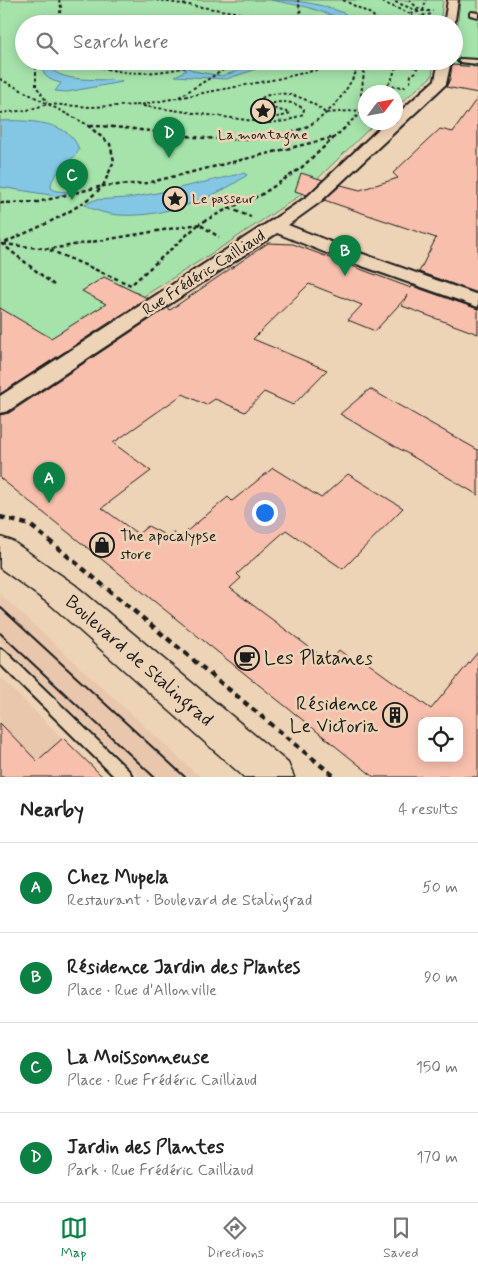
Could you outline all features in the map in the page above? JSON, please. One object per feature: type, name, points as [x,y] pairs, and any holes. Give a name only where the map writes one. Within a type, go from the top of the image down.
[{"type":"street","points":[[451,15],[453,0]]},
{"type":"street","name":"Rue Frédéric Cailliaud","points":[[403,115],[441,81],[443,70]]},
{"type":"street","name":"Rue Frédéric Cailliaud","points":[[0,406],[276,226],[314,199],[387,130]]},
{"type":"street","points":[[276,226],[340,252],[478,301]]},
{"type":"street","name":"Boulevard de Stalingrad","points":[[0,550],[63,595],[263,768]]},
{"type":"lane","points":[[463,61],[478,62]]},
{"type":"lane","points":[[0,655],[125,777]]},
{"type":"path","points":[[59,0],[61,6],[60,15]]},
{"type":"path","points":[[156,0],[255,15]]},
{"type":"path","points":[[342,0],[372,15]]},
{"type":"path","points":[[377,0],[411,14],[421,11],[433,11]]},
{"type":"path","points":[[390,0],[421,11]]},
{"type":"path","points":[[409,0],[421,11]]},
{"type":"path","points":[[421,11],[426,0]]},
{"type":"path","points":[[298,1],[301,15]]},
{"type":"path","points":[[421,15],[432,14],[434,6]]},
{"type":"path","points":[[36,70],[36,86],[48,104]]},
{"type":"path","points":[[107,70],[141,73],[171,70]]},
{"type":"path","points":[[177,98],[224,70]]},
{"type":"path","points":[[0,113],[28,110],[48,104],[91,107],[140,105],[316,70]]},
{"type":"path","points":[[90,126],[124,126],[241,139],[262,137],[306,127],[317,120],[343,93],[357,70]]},
{"type":"path","points":[[360,70],[364,73],[362,85]]},
{"type":"path","points":[[388,85],[395,70]]},
{"type":"path","points":[[403,88],[407,87],[411,75],[417,70]]},
{"type":"path","points":[[0,79],[90,126],[110,144],[114,161],[103,186],[89,200],[66,214],[1,244]]},
{"type":"path","points":[[140,105],[268,124],[287,121],[302,114],[304,109],[300,105],[285,102],[270,104],[272,108],[290,113],[282,117],[261,115],[252,109],[253,102],[257,99],[278,94],[307,99],[315,103],[325,113]]},
{"type":"path","points":[[325,113],[358,110]]},
{"type":"path","points":[[50,249],[131,285],[199,224],[229,208],[261,195],[301,168],[358,115]]},
{"type":"path","points":[[0,203],[38,202],[103,186],[148,183],[335,137]]},
{"type":"path","points":[[229,208],[251,217]]},
{"type":"path","points":[[1,244],[50,249],[199,224],[221,238]]},
{"type":"path","points":[[1,244],[54,285]]},
{"type":"path","points":[[0,517],[30,525],[335,777]]},
{"type":"shaded area","points":[[0,594],[200,777],[140,777],[0,642]]},
{"type":"shaded area","points":[[0,677],[60,736],[102,777],[0,777]]},
{"type":"green space","points":[[0,0],[443,0],[441,15],[15,15],[15,70],[433,70],[432,76],[403,101],[403,85],[358,85],[358,130],[368,130],[302,194],[0,387]]},
{"type":"green space","points":[[460,0],[478,0],[478,67],[463,66],[463,15],[459,15]]},
{"type":"water","points":[[271,0],[312,4],[333,9],[346,15],[331,15],[307,7]]},
{"type":"water","points":[[43,70],[53,70],[60,74],[81,79],[122,82],[67,92],[55,91],[61,83],[52,80],[44,74]]},
{"type":"water","points":[[187,70],[221,76],[240,70],[253,70],[226,79],[175,76]]},
{"type":"water","points":[[0,121],[46,124],[57,127],[74,140],[79,150],[57,173],[51,183],[51,188],[56,191],[71,192],[57,196],[0,187]]},
{"type":"water","points":[[244,173],[247,175],[212,195],[191,204],[168,210],[124,215],[103,212],[85,205],[94,200],[128,198],[157,193]]},
{"type":"building","points":[[463,66],[478,67],[478,93],[446,87],[451,70],[463,70]]},
{"type":"building","points":[[478,97],[478,293],[419,272],[436,238],[324,200],[341,185],[360,190],[398,178],[393,173],[440,129],[453,132]]},
{"type":"building","points":[[301,173],[323,180],[307,195],[295,191]]},
{"type":"building","points":[[268,243],[293,244],[411,288],[412,286],[478,309],[478,334],[402,306],[408,295],[375,331],[348,320],[362,305],[309,284],[253,339],[327,370],[293,405],[264,392],[245,412],[215,399],[206,405],[183,394],[113,443],[151,471],[102,508],[138,534],[148,526],[167,536],[172,532],[180,537],[228,497],[232,501],[273,468],[321,498],[348,474],[403,508],[343,569],[286,530],[237,574],[241,578],[230,588],[329,662],[339,650],[357,664],[362,659],[431,709],[478,652],[478,777],[374,777],[0,478],[0,415],[9,413],[167,308],[170,310]]},
{"type":"building","points":[[104,277],[147,298],[0,394],[0,308],[51,338],[106,304],[82,291]]},
{"type":"building","points":[[370,389],[478,450],[478,495],[340,414]]},
{"type":"building","points":[[0,723],[37,761],[63,738],[103,777],[0,777]]},
{"type":"tram line","points":[[0,607],[185,777]]},
{"type":"tram line","points":[[0,633],[154,777]]},
{"type":"place","name":"La montagne","points":[[263,111]]},
{"type":"place","name":"Jardin des Plantes","points":[[169,158]]},
{"type":"place","name":"Le passeur","points":[[175,199]]},
{"type":"place","name":"La Moissonneuse","points":[[72,200]]},
{"type":"place","name":"Résidence Jardin des Plantes","points":[[345,276]]},
{"type":"place","name":"Chez Mupela","points":[[49,503]]},
{"type":"place","name":"The apocalypse store","points":[[102,545]]},
{"type":"place","name":"Les Platanes","points":[[247,658]]},
{"type":"place","name":"Résidence Le Victoria","points":[[395,715]]}]
